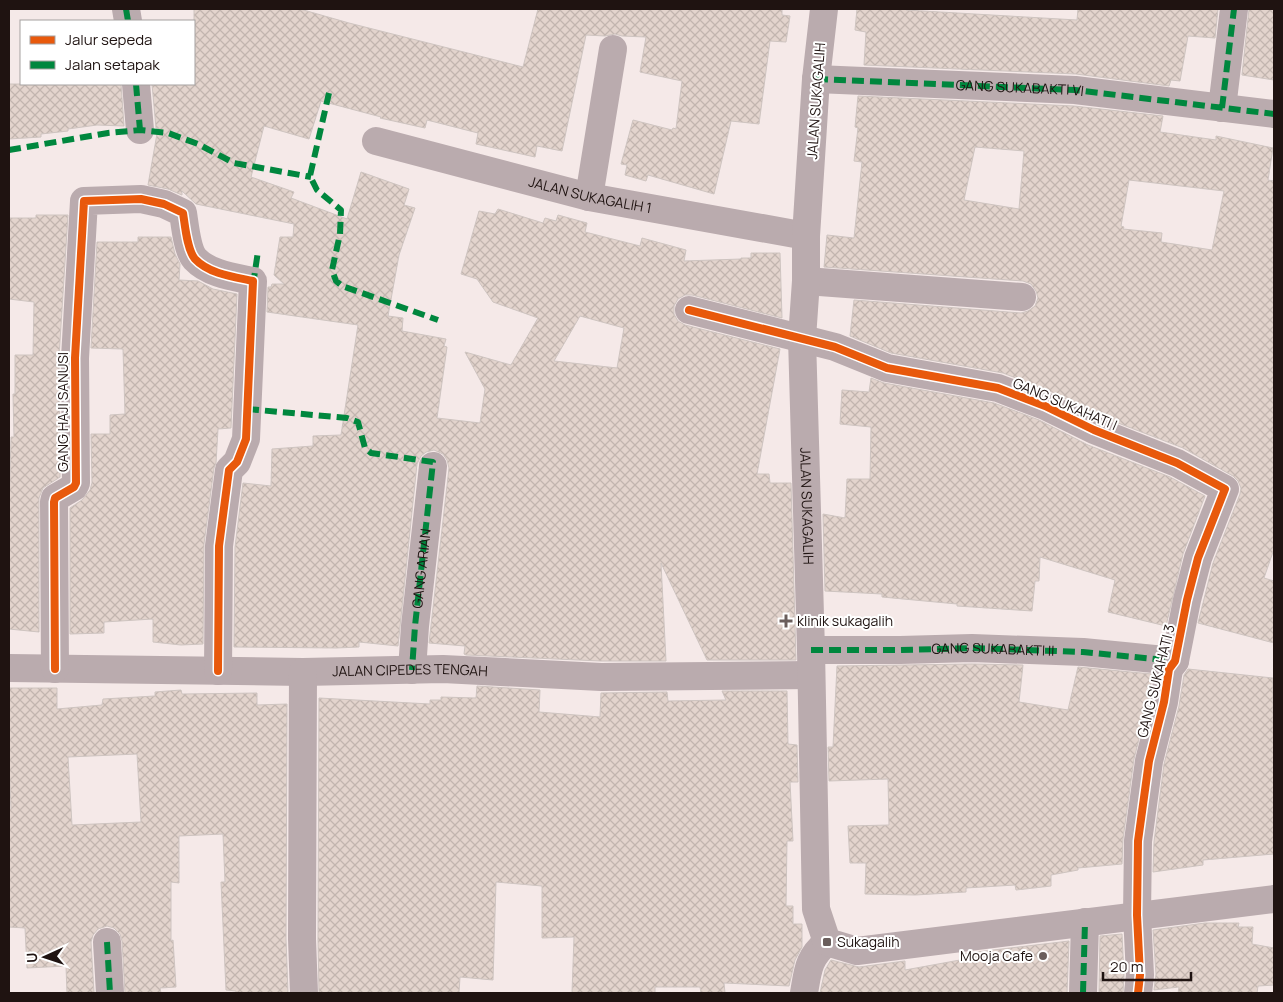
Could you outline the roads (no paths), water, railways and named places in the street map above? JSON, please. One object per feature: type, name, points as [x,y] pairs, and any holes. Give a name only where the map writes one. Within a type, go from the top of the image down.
[{"type":"street","name":"JALAN SUKAGALIH","points":[[824,9],[816,79],[806,236],[806,282],[802,338],[816,909],[827,942]]},
{"type":"street","points":[[1222,108],[1234,9]]},
{"type":"street","points":[[589,197],[613,49]]},
{"type":"street","name":"GANG SUKABAKTI VI","points":[[816,79],[1075,90],[1274,114]]},
{"type":"street","points":[[136,85],[140,130]]},
{"type":"street","name":"JALAN SUKAGALIH 1","points":[[376,142],[589,197],[806,236]]},
{"type":"street","name":"GANG HAJI SANUSI","points":[[55,668],[54,502],[55,498],[74,487],[76,483],[74,358],[84,201],[141,199],[164,204],[183,214],[189,246],[194,258],[212,271],[253,281],[246,440],[237,462],[228,470],[219,546],[218,671]]},
{"type":"street","points":[[806,282],[1022,297]]},
{"type":"street","name":"GANG SUKAHATI I","points":[[689,310],[855,353],[887,368],[998,388],[1046,406],[1094,430],[1177,463],[1197,472],[1225,489]]},
{"type":"street","name":"GANG ARIAN","points":[[412,670],[415,626],[434,466]]},
{"type":"street","name":"GANG SUKAHATI 3","points":[[1138,993],[1140,975],[1137,915],[1138,840],[1148,770],[1164,702],[1169,669],[1175,661],[1187,600],[1198,558],[1225,489]]},
{"type":"street","name":"GANG SUKABAKTI II","points":[[811,663],[900,650],[972,648],[1084,652],[1175,661]]},
{"type":"street","name":"JALAN CIPEDES TENGAH","points":[[9,668],[303,672],[443,670],[601,677],[811,663]]},
{"type":"street","points":[[303,672],[302,938],[304,993]]},
{"type":"street","points":[[804,993],[809,963],[816,951],[827,942],[857,950],[1274,899]]},
{"type":"street","points":[[1083,993],[1085,922]]},
{"type":"street","points":[[106,942],[110,993]]},
{"type":"place","name":"klinik sukagalih","points":[[786,621]]},
{"type":"place","name":"Sukagalih","points":[[827,942]]},
{"type":"place","name":"Mooja Cafe","points":[[1043,956]]}]
